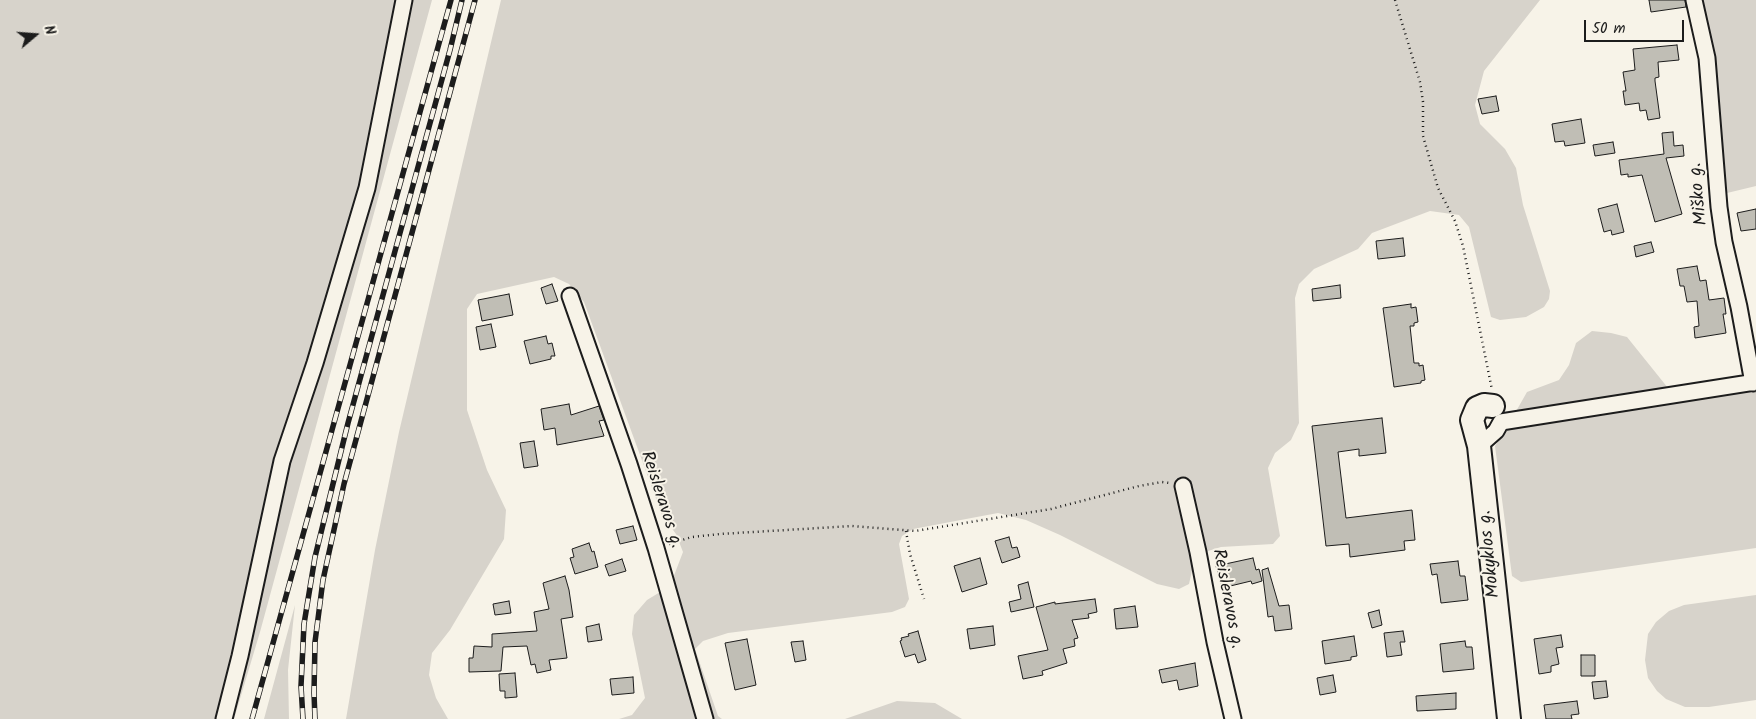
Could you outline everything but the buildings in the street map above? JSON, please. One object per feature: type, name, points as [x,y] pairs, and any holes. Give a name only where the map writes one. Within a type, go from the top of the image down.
[{"type":"main road","name":"Mokyklos g.","points":[[1497,414],[1484,405],[1477,408],[1472,420],[1479,446],[1509,719]]},
{"type":"street","points":[[224,719],[240,656],[282,461],[315,363],[367,188],[404,0]]},
{"type":"street","name":"Miško g.","points":[[1497,414],[1754,383],[1740,307],[1724,242],[1719,208],[1707,58],[1694,0]]},
{"type":"street","name":"Reisleravos g.","points":[[570,296],[626,455],[656,548],[705,719]]},
{"type":"street","name":"Reisleravos g.","points":[[1183,486],[1233,719]]},
{"type":"path","points":[[1395,0],[1420,82],[1423,102],[1423,136],[1438,188],[1455,221],[1463,246],[1497,414]]},
{"type":"path","points":[[656,548],[692,537],[730,533],[852,526],[906,531],[1051,509],[1139,486],[1162,482],[1183,486]]},
{"type":"path","points":[[906,531],[910,554],[924,599]]},
{"type":"shaded area","points":[[0,0],[432,0],[260,632],[234,719],[0,719]]},
{"type":"shaded area","points":[[501,0],[1540,0],[1484,71],[1475,105],[1480,124],[1505,149],[1516,168],[1523,205],[1550,291],[1549,299],[1544,307],[1526,317],[1500,320],[1491,317],[1469,227],[1459,215],[1430,211],[1372,233],[1358,249],[1314,269],[1299,284],[1295,298],[1299,423],[1291,440],[1275,453],[1268,468],[1280,536],[1273,544],[1221,547],[1208,551],[1193,566],[1189,584],[1179,589],[1157,584],[1026,520],[998,513],[913,529],[902,536],[899,544],[909,599],[905,607],[892,612],[728,633],[703,641],[695,649],[718,716],[722,719],[619,719],[632,715],[645,698],[632,634],[634,615],[647,600],[670,586],[683,552],[676,534],[662,515],[584,302],[569,284],[554,277],[477,294],[467,309],[467,410],[487,470],[506,510],[504,539],[450,630],[432,653],[429,675],[436,698],[448,719],[346,719],[375,550],[399,432]]},
{"type":"shaded area","points":[[1702,0],[1756,0],[1756,186],[1727,193],[1707,27]]},
{"type":"shaded area","points":[[1592,331],[1627,337],[1668,388],[1683,401],[1756,389],[1756,548],[1521,582],[1512,576],[1495,446],[1527,392],[1559,380],[1569,365],[1576,343]]},
{"type":"shaded area","points":[[1756,595],[1756,700],[1709,707],[1685,707],[1666,699],[1657,691],[1648,678],[1645,660],[1648,634],[1656,622],[1669,611],[1684,605]]},
{"type":"shaded area","points":[[295,605],[288,670],[289,719],[264,719]]},
{"type":"shaded area","points":[[897,701],[935,703],[962,719],[845,719]]},
{"type":"railway","points":[[252,719],[451,0]]},
{"type":"railway","points":[[303,719],[301,686],[304,624],[315,557],[348,423],[462,0]]},
{"type":"railway","points":[[315,719],[315,642],[323,580],[344,484],[475,0]]}]
